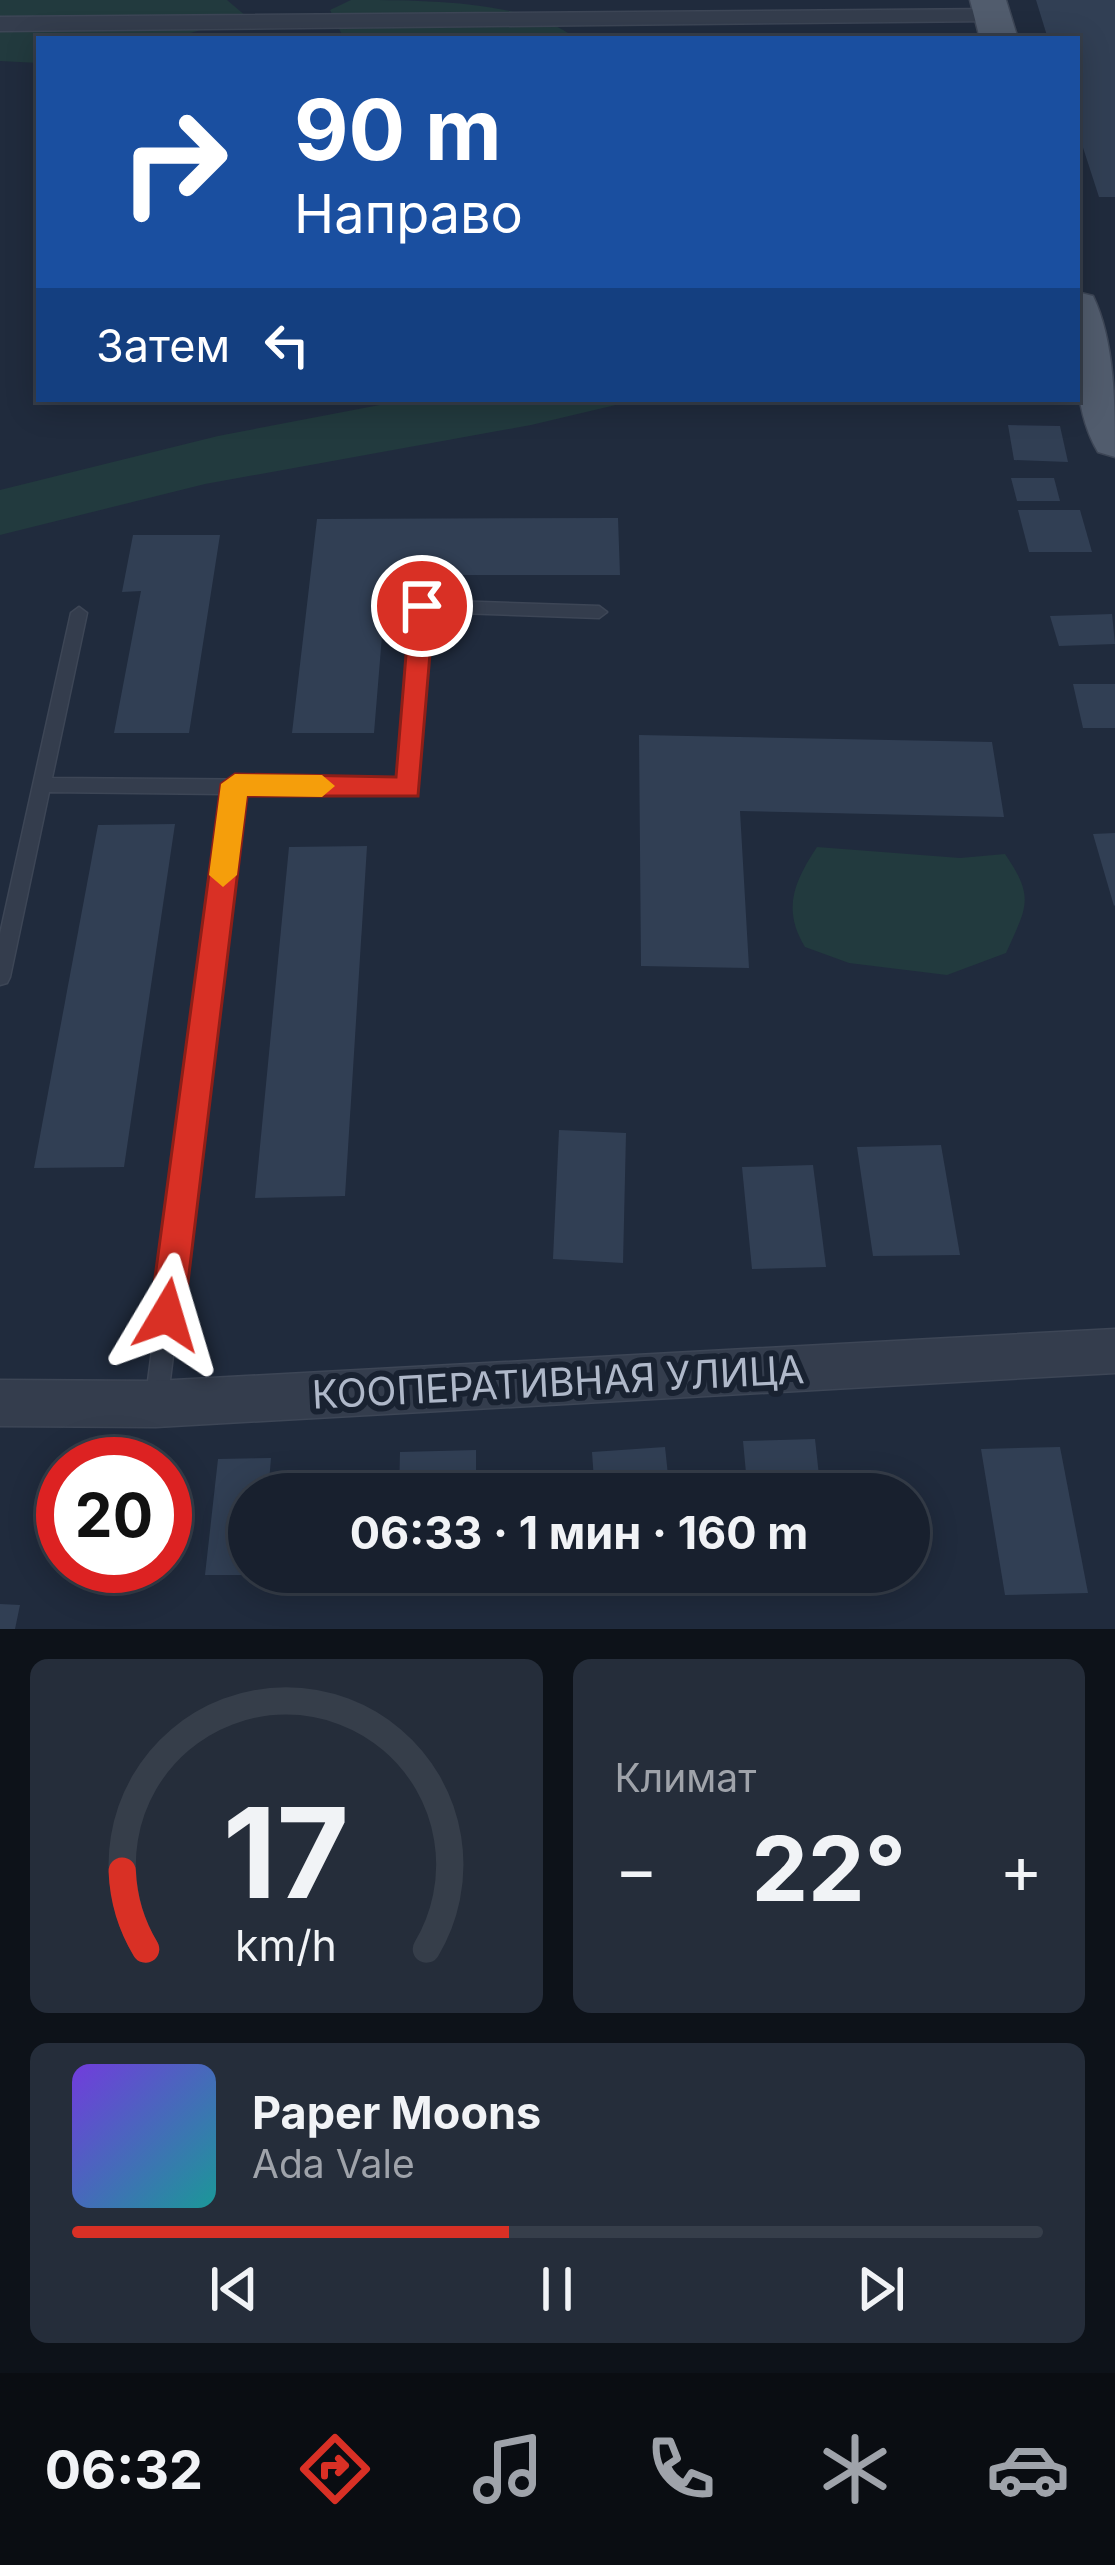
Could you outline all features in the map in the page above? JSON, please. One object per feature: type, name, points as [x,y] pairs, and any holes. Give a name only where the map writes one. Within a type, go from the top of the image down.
[{"type":"main road","points":[[1089,334],[1115,441]]},
{"type":"street","points":[[0,24],[993,18]]},
{"type":"street","name":"КООПЕРАТИВНАЯ УЛИЦА","points":[[0,1403],[156,1404],[1115,1352]]},
{"type":"lane","points":[[43,785],[408,788],[422,606],[598,612]]},
{"type":"lane","points":[[0,977],[79,614]]},
{"type":"lane","points":[[156,1404],[235,784]]},
{"type":"green space","points":[[0,0],[227,0],[247,17],[180,36],[36,36],[36,63],[0,61]]},
{"type":"green space","points":[[351,0],[472,5],[531,16],[572,36],[343,36],[330,10]]},
{"type":"green space","points":[[395,402],[628,402],[531,425],[205,484],[0,535],[0,490],[218,436]]},
{"type":"green space","points":[[817,847],[960,858],[1005,854],[1021,881],[1025,902],[1006,953],[947,975],[849,963],[805,947],[794,920],[794,896]]},
{"type":"building","points":[[1036,0],[1115,0],[1115,197],[1099,197],[1080,138],[1080,36],[1047,36]]},
{"type":"building","points":[[1008,425],[1060,426],[1068,462],[1014,460]]},
{"type":"building","points":[[1011,478],[1054,478],[1060,501],[1017,501]]},
{"type":"building","points":[[1018,510],[1080,510],[1092,552],[1029,552]]},
{"type":"building","points":[[618,518],[620,575],[387,575],[374,733],[292,733],[317,519]]},
{"type":"building","points":[[133,535],[220,535],[189,733],[114,733],[141,591],[122,592]]},
{"type":"building","points":[[1112,614],[1115,644],[1059,646],[1050,616]]},
{"type":"building","points":[[1073,684],[1115,684],[1115,728],[1083,728]]},
{"type":"building","points":[[639,735],[992,742],[1004,817],[740,811],[749,968],[641,966]]},
{"type":"building","points":[[175,824],[124,1167],[34,1168],[98,825]]},
{"type":"building","points":[[1115,833],[1115,905],[1114,906],[1093,834]]},
{"type":"building","points":[[367,846],[345,1196],[255,1198],[289,847]]},
{"type":"building","points":[[559,1130],[626,1133],[623,1263],[553,1259]]},
{"type":"building","points":[[941,1145],[960,1255],[873,1256],[857,1147]]},
{"type":"building","points":[[813,1165],[826,1267],[752,1269],[742,1167]]},
{"type":"building","points":[[815,1439],[819,1473],[746,1473],[743,1441]]},
{"type":"building","points":[[665,1447],[668,1473],[594,1473],[592,1452]]},
{"type":"building","points":[[1060,1447],[1088,1593],[1005,1595],[981,1449]]},
{"type":"building","points":[[476,1450],[476,1473],[400,1473],[400,1452]]},
{"type":"building","points":[[271,1458],[270,1473],[228,1473],[228,1575],[205,1575],[218,1459]]},
{"type":"building","points":[[0,1604],[20,1605],[15,1629],[0,1629]]},
{"type":"slow traffic","points":[[223,875],[235,784],[322,786]]},
{"type":"route","points":[[167,1315],[235,784],[408,788],[422,606]]}]
